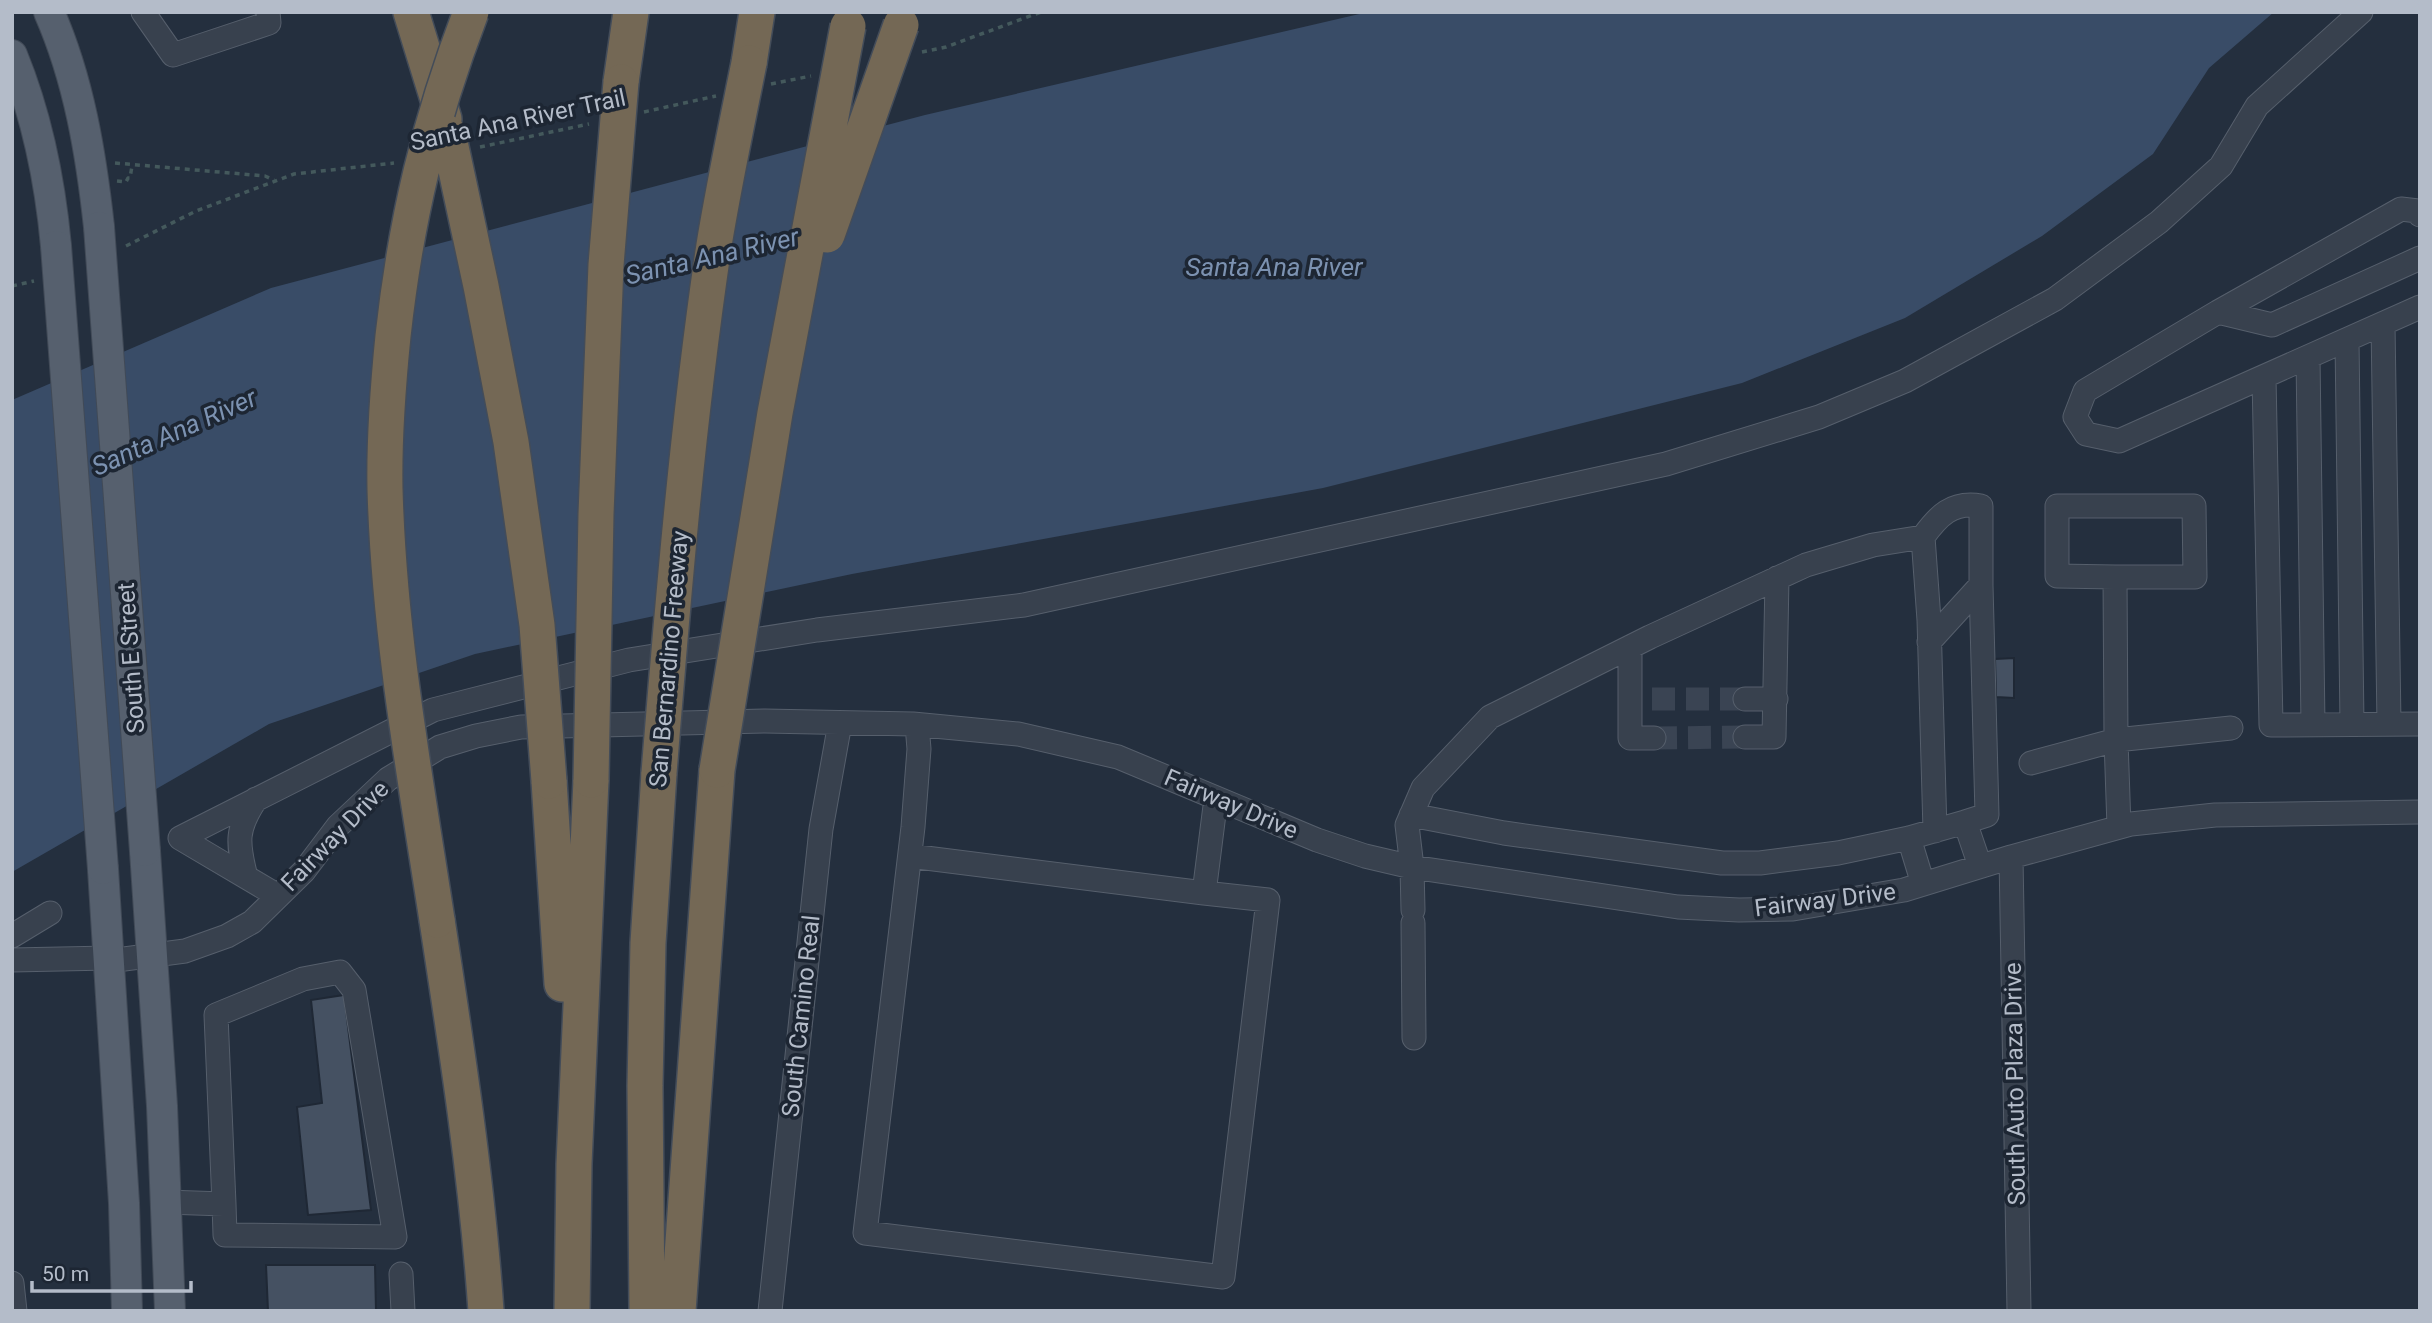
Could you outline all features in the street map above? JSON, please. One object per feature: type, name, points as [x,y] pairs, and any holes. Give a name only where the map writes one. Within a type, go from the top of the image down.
[{"type":"highway","points":[[411,12],[448,133],[481,286],[511,442],[537,625],[574,1164]]},
{"type":"highway","points":[[471,12],[430,130],[413,198],[401,267],[387,389],[385,488],[400,672],[457,1049],[482,1244],[486,1311]]},
{"type":"highway","points":[[572,1311],[574,1164],[591,780],[596,514],[606,265],[621,82],[631,12]]},
{"type":"highway","name":"San Bernardino Freeway","points":[[647,1311],[645,1086],[648,943],[672,604],[715,244],[754,75],[757,12]]},
{"type":"highway","points":[[678,1311],[717,770],[775,413],[850,19]]},
{"type":"highway","points":[[775,413],[834,212],[909,30]]},
{"type":"main road","name":"South E Street","points":[[49,12],[78,97],[93,174],[99,227],[153,955],[170,1311]]},
{"type":"main road","name":"South E Street","points":[[12,55],[35,122],[51,199],[56,246],[103,869],[124,1203],[127,1311]]},
{"type":"street","points":[[143,12],[173,55],[269,23],[268,12]]},
{"type":"street","points":[[278,896],[180,838],[433,710],[629,660],[817,631],[1024,605],[1666,464],[1819,416],[1905,382],[2055,299],[2159,222],[2221,166],[2257,106],[2361,12]]},
{"type":"street","points":[[2420,215],[2418,211],[2402,209],[2218,312],[2085,391],[2075,417],[2087,435],[2119,441],[2420,307]]},
{"type":"street","points":[[2218,312],[2272,325],[2420,258]]},
{"type":"street","points":[[2383,324],[2389,724]]},
{"type":"street","points":[[2347,340],[2352,724]]},
{"type":"street","points":[[2308,357],[2313,725]]},
{"type":"street","points":[[2264,377],[2271,725],[2420,724]]},
{"type":"street","points":[[1411,816],[1504,833],[1722,863],[1760,863],[1838,853],[1909,838],[1935,831],[1987,815],[1981,506],[1967,504],[1939,514],[1923,537],[1935,831]]},
{"type":"street","points":[[2057,506],[2194,506],[2195,577],[2115,577],[2057,576],[2057,506]]},
{"type":"street","points":[[1414,1038],[1412,867],[1407,825],[1423,788],[1490,717],[1630,647],[1807,565],[1873,545],[1923,537]]},
{"type":"street","points":[[2115,577],[2119,827]]},
{"type":"street","points":[[1745,737],[1774,737],[1777,578]]},
{"type":"street","points":[[1929,642],[1981,585]]},
{"type":"street","points":[[1630,647],[1641,699],[1630,738],[1654,738]]},
{"type":"street","points":[[1745,699],[1776,699]]},
{"type":"street","name":"Fairway Drive","points":[[12,960],[109,960],[185,951],[228,936],[252,922],[304,871],[338,826],[388,779],[440,747],[521,727],[765,721],[917,725],[1018,734],[1118,757],[1317,840],[1365,856],[1412,867],[1678,906],[1739,910],[1793,909],[1904,890],[2119,827],[2214,815],[2420,812]]},
{"type":"street","name":"South Camino Real","points":[[770,1311],[821,829],[840,723]]},
{"type":"street","points":[[910,856],[1268,900],[1223,1277],[865,1233],[910,856],[919,749],[917,725]]},
{"type":"street","points":[[2031,763],[2116,740],[2231,728]]},
{"type":"street","points":[[1204,892],[1216,798]]},
{"type":"street","points":[[246,877],[238,834],[244,816],[256,799]]},
{"type":"street","points":[[1965,822],[1980,866]]},
{"type":"street","points":[[1909,838],[1923,884]]},
{"type":"street","name":"South Auto Plaza Drive","points":[[2011,857],[2019,1311]]},
{"type":"street","points":[[12,936],[50,913]]},
{"type":"street","points":[[340,972],[354,990],[395,1237],[225,1235],[224,1204],[216,1015],[303,979],[340,972]]},
{"type":"street","points":[[166,1202],[224,1204]]},
{"type":"street","points":[[401,1274],[404,1311]]},
{"type":"street","points":[[12,1283],[15,1311]]},
{"type":"path","points":[[909,30],[946,47],[1041,12]]},
{"type":"path","points":[[754,75],[812,76]]},
{"type":"path","name":"Santa Ana River Trail","points":[[638,113],[719,96]]},
{"type":"path","name":"Santa Ana River Trail","points":[[479,147],[598,122]]},
{"type":"path","name":"Santa Ana River Trail","points":[[122,248],[196,211],[274,181],[312,171],[406,161]]},
{"type":"path","points":[[110,162],[265,176],[274,181]]},
{"type":"path","points":[[111,180],[126,182],[130,178],[132,166]]},
{"type":"path","points":[[12,286],[34,281]]},
{"type":"water","name":"Santa Ana River","points":[[1368,12],[2274,12],[2209,68],[2153,154],[2042,236],[1905,318],[1742,383],[1323,488],[852,574],[475,654],[269,724],[12,872],[12,400],[271,288],[925,115]]},
{"type":"building","points":[[2014,658],[2014,698],[1996,697],[1995,659]]},
{"type":"building","points":[[344,995],[371,1210],[308,1215],[297,1107],[322,1103],[311,1000]]},
{"type":"building","points":[[266,1265],[375,1265],[376,1311],[268,1311]]},
{"type":"tunnel","points":[[1652,699],[1745,699]]},
{"type":"tunnel","points":[[1654,738],[1745,737]]}]
